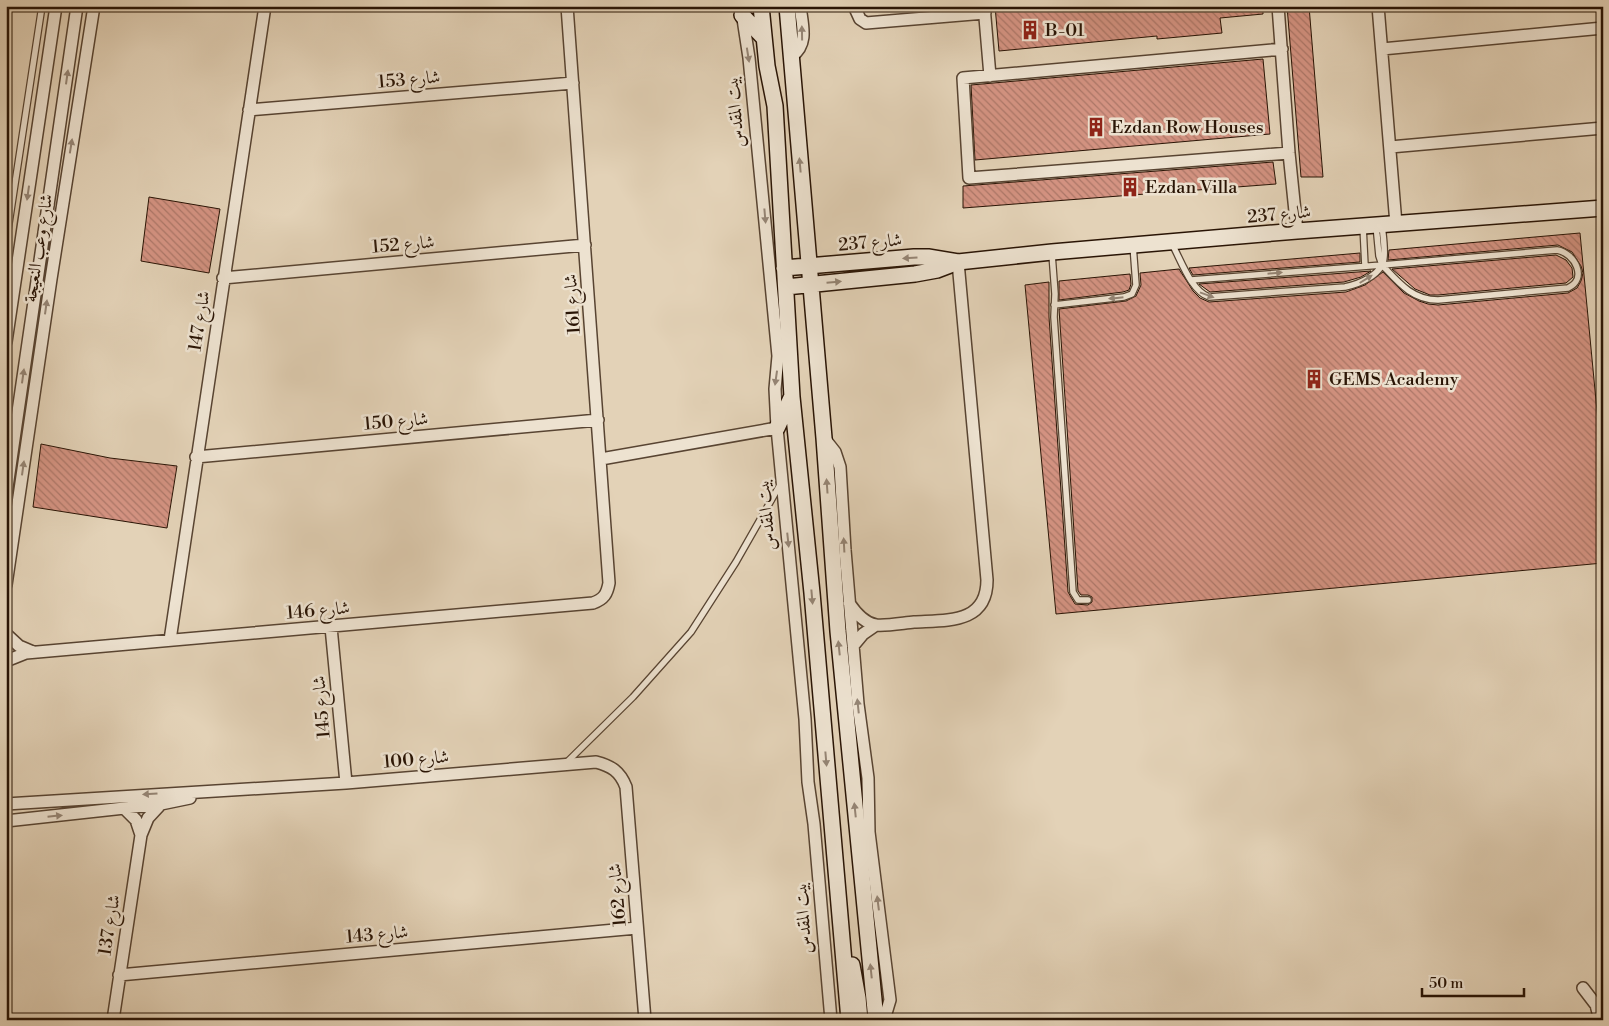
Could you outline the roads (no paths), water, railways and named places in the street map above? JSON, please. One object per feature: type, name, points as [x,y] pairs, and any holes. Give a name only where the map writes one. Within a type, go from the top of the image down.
[{"type":"street","name":"شارع وعب النعيجة","points":[[6,342],[56,6]]},
{"type":"street","name":"شارع وعب النعيجة","points":[[6,494],[77,6]]},
{"type":"street","name":"شارع 147","points":[[170,640],[264,6]]},
{"type":"street","name":"شارع 161","points":[[567,6],[609,583],[607,593],[603,598]]},
{"type":"street","name":"بيت المقدس","points":[[761,6],[768,73],[775,106],[792,397],[812,593],[849,1020]]},
{"type":"street","points":[[787,6],[824,438],[838,631],[876,1020]]},
{"type":"street","points":[[792,56],[799,50],[803,41],[800,6]]},
{"type":"street","points":[[854,6],[860,19],[866,23],[984,10],[990,76]]},
{"type":"street","points":[[1278,6],[1297,231]]},
{"type":"street","points":[[1378,6],[1390,147],[1379,225]]},
{"type":"street","name":"شارع وعب النعيجة","points":[[6,585],[93,7]]},
{"type":"street","points":[[74,24],[93,7]]},
{"type":"street","points":[[742,10],[763,37]]},
{"type":"street","name":"بيت المقدس","points":[[742,10],[749,58],[778,356],[775,389],[777,428],[831,1020]]},
{"type":"street","points":[[1382,49],[1603,28]]},
{"type":"street","points":[[1282,49],[963,78],[969,178],[1289,153]]},
{"type":"street","name":"شارع 153","points":[[249,110],[573,83]]},
{"type":"street","points":[[1390,147],[1603,128]]},
{"type":"street","name":"شارع 237","points":[[786,287],[915,274],[937,270],[958,262],[1052,252],[1603,208]]},
{"type":"street","name":"شارع 152","points":[[223,278],[585,245]]},
{"type":"street","name":"شارع 237","points":[[784,268],[914,257],[928,257],[958,262]]},
{"type":"street","points":[[849,603],[861,617],[876,624],[963,617],[976,610],[985,596],[987,588],[958,262]]},
{"type":"street","points":[[601,459],[777,428],[792,397]]},
{"type":"street","name":"شارع 150","points":[[196,457],[598,420]]},
{"type":"street","points":[[824,438],[835,452],[840,468],[858,704],[868,778],[869,832],[890,1000],[884,1020]]},
{"type":"street","name":"شارع 146","points":[[6,661],[18,655],[35,652],[593,603],[603,598]]},
{"type":"street","points":[[853,646],[863,634],[876,624]]},
{"type":"street","name":"شارع 145","points":[[331,627],[346,783]]},
{"type":"street","points":[[6,634],[19,646],[35,652]]},
{"type":"street","name":"شارع 100","points":[[9,802],[163,793],[217,792],[596,762],[607,765],[617,771]]},
{"type":"street","name":"شارع 162","points":[[617,771],[623,778],[626,787],[645,1020]]},
{"type":"street","name":"شارع 100","points":[[6,821],[125,809],[161,804],[217,792]]},
{"type":"street","name":"شارع 137","points":[[112,1020],[141,835],[148,818],[161,804]]},
{"type":"street","points":[[125,809],[136,820],[141,835]]},
{"type":"street","name":"شارع 143","points":[[119,976],[637,928]]},
{"type":"street","points":[[841,931],[854,971],[860,1020]]},
{"type":"street","points":[[1583,988],[1596,1005],[1600,1020]]},
{"type":"lane","points":[[6,243],[42,6]]},
{"type":"lane","points":[[1171,242],[1199,292],[1216,298],[1353,285],[1370,278],[1382,265],[1384,258],[1379,225]]},
{"type":"lane","points":[[1365,266],[1379,225]]},
{"type":"lane","points":[[1054,304],[1124,297],[1132,294],[1136,285],[1133,246]]},
{"type":"lane","points":[[1191,280],[1556,250],[1566,253],[1574,259],[1577,276],[1574,284],[1568,288],[1430,300],[1410,293],[1382,265]]},
{"type":"lane","points":[[1052,252],[1054,326],[1073,592],[1078,600],[1088,600]]},
{"type":"lane","points":[[1603,423],[1603,430]]},
{"type":"lane","points":[[564,765],[633,696],[691,632],[736,562],[782,480]]},
{"type":"place","name":"B-01","points":[[1030,30]]},
{"type":"place","name":"Ezdan Row Houses","points":[[1096,127]]},
{"type":"place","name":"Ezdan Villa","points":[[1130,187]]},
{"type":"place","name":"GEMS Academy","points":[[1314,379]]}]
